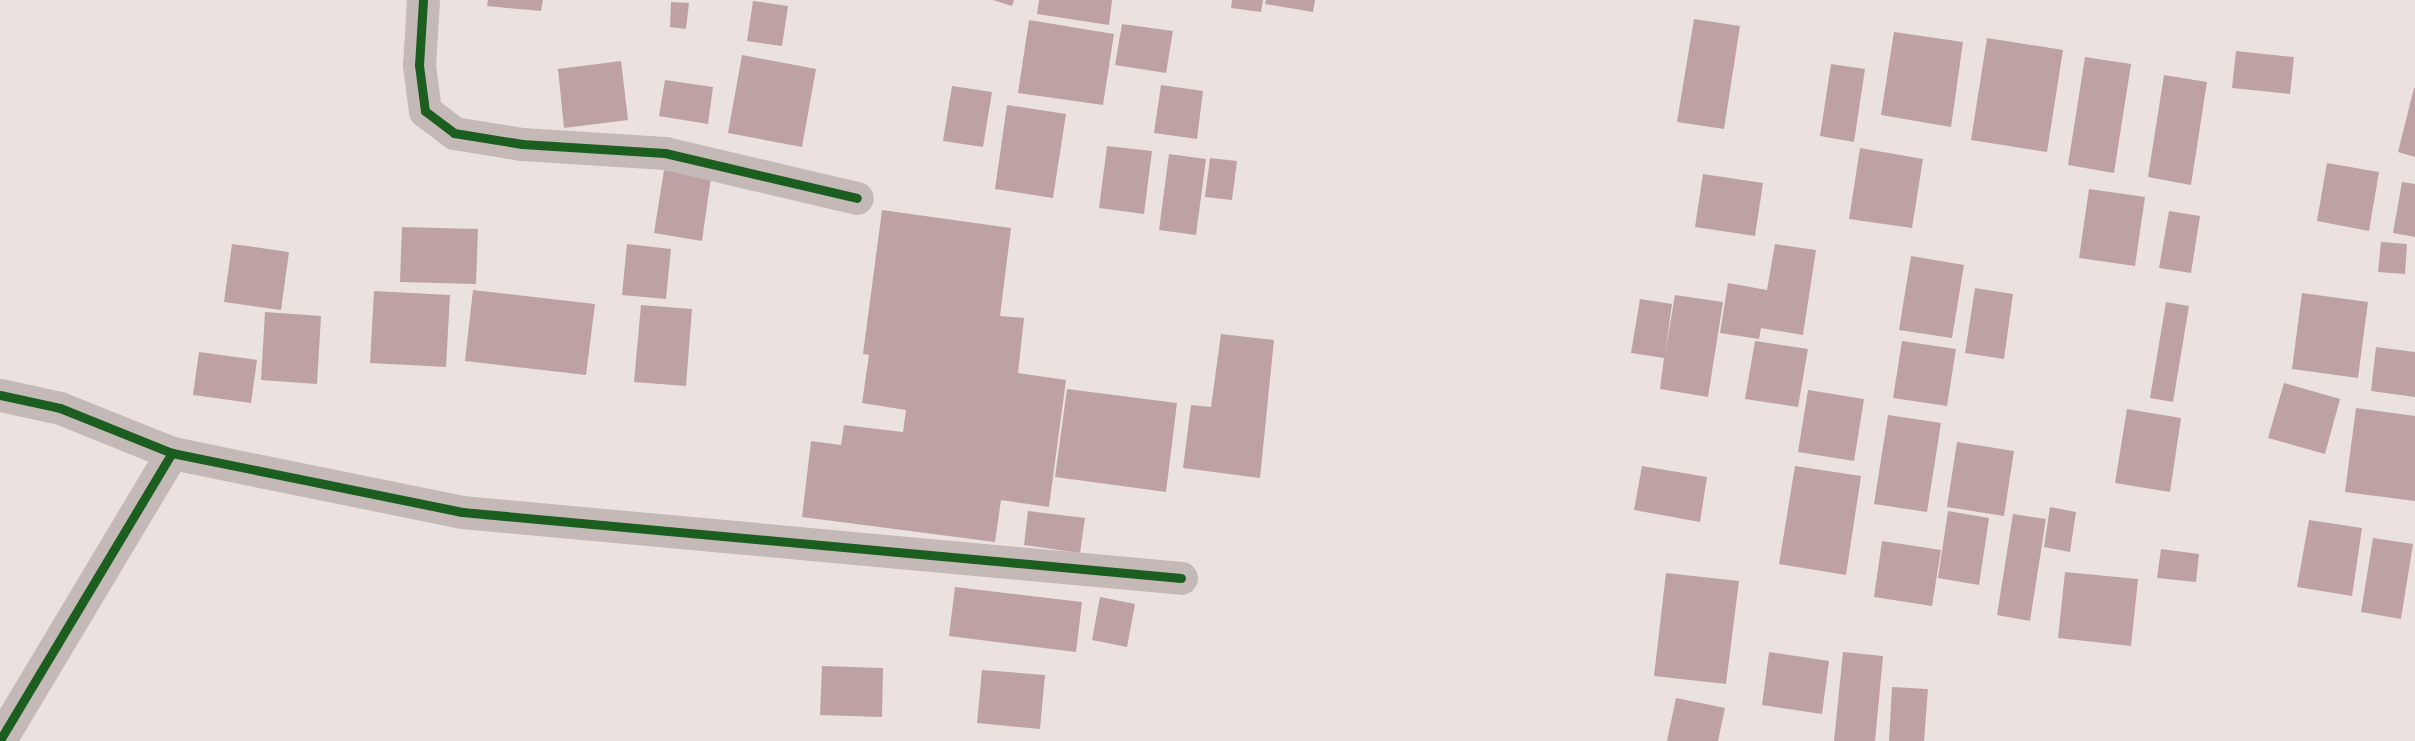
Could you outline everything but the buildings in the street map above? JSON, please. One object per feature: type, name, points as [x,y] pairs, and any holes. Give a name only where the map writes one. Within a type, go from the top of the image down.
[{"type":"street","points":[[423,0],[419,65],[425,111],[454,133],[522,144],[665,153],[857,198]]},
{"type":"street","points":[[0,395],[60,408],[172,453],[462,512],[1181,578]]},
{"type":"street","points":[[0,740],[172,453]]},
{"type":"cycle path","points":[[423,0],[419,65],[425,111],[454,133],[522,144],[665,153],[857,198]]},
{"type":"cycle path","points":[[0,395],[60,408],[172,453],[462,512],[1181,578]]},
{"type":"cycle path","points":[[0,740],[172,453]]}]
